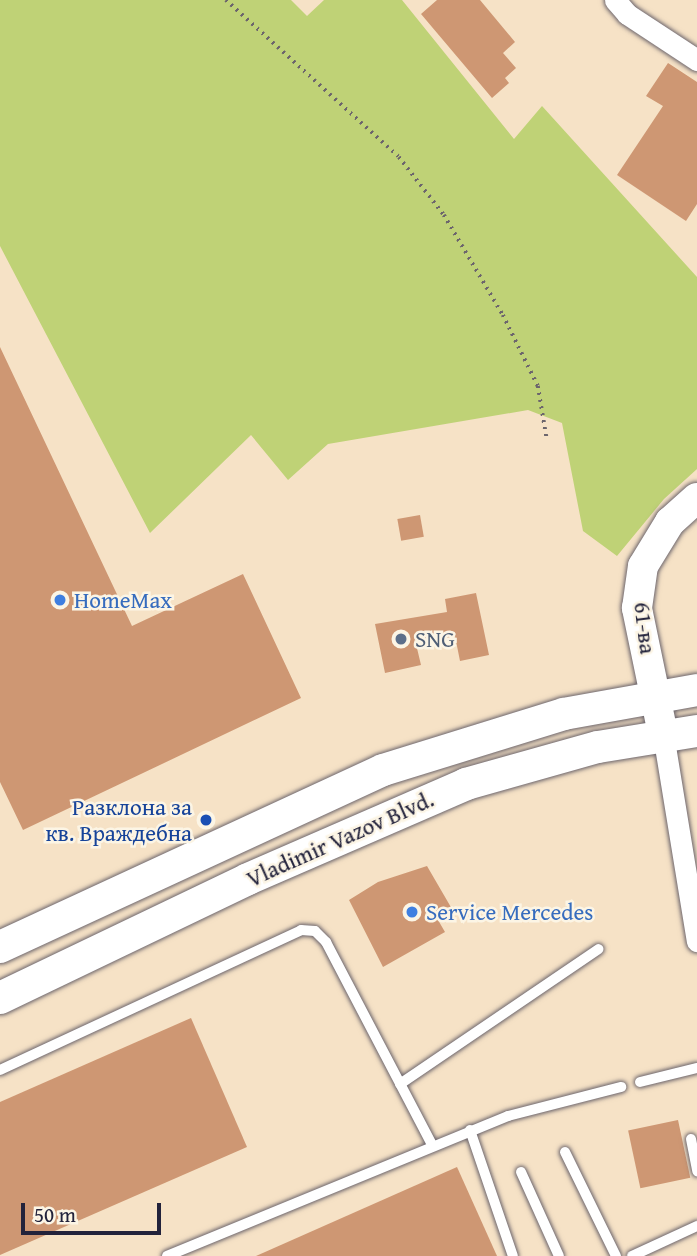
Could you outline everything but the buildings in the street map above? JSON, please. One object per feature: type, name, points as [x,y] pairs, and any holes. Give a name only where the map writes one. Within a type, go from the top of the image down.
[{"type":"main road","name":"Vladimir Vazov Blvd.","points":[[0,947],[383,770],[564,714],[697,690]]},
{"type":"main road","name":"Vladimir Vazov Blvd.","points":[[0,998],[248,879],[433,797],[525,766],[663,734],[697,731]]},
{"type":"street","points":[[625,5],[697,60]]},
{"type":"street","name":"61-ва","points":[[663,734],[637,608],[643,566],[670,522],[697,498]]},
{"type":"street","points":[[663,734],[697,941]]},
{"type":"lane","points":[[0,1070],[301,930],[314,931],[326,942],[432,1145]]},
{"type":"lane","points":[[400,1084],[599,949]]},
{"type":"lane","points":[[640,1082],[697,1068]]},
{"type":"lane","points":[[167,1256],[470,1130],[508,1116],[621,1087]]},
{"type":"lane","points":[[470,1130],[513,1256]]},
{"type":"lane","points":[[691,1139],[697,1171]]},
{"type":"lane","points":[[565,1152],[616,1256]]},
{"type":"lane","points":[[521,1172],[559,1256]]},
{"type":"lane","points":[[632,1256],[697,1226]]},
{"type":"path","points":[[226,0],[399,157],[444,215],[503,315],[538,386],[547,440]]},
{"type":"green space","points":[[0,0],[291,0],[307,16],[324,0],[402,0],[514,139],[542,106],[697,277],[697,469],[664,499],[617,556],[583,531],[562,423],[528,410],[328,444],[288,480],[251,435],[150,533],[0,246]]},
{"type":"place","name":"HomeMax","points":[[60,600]]},
{"type":"place","name":"SNG","points":[[401,639]]},
{"type":"place","name":"Разклона за кв. Враждебна","points":[[206,820]]},
{"type":"place","name":"Service Mercedes","points":[[412,912]]}]
